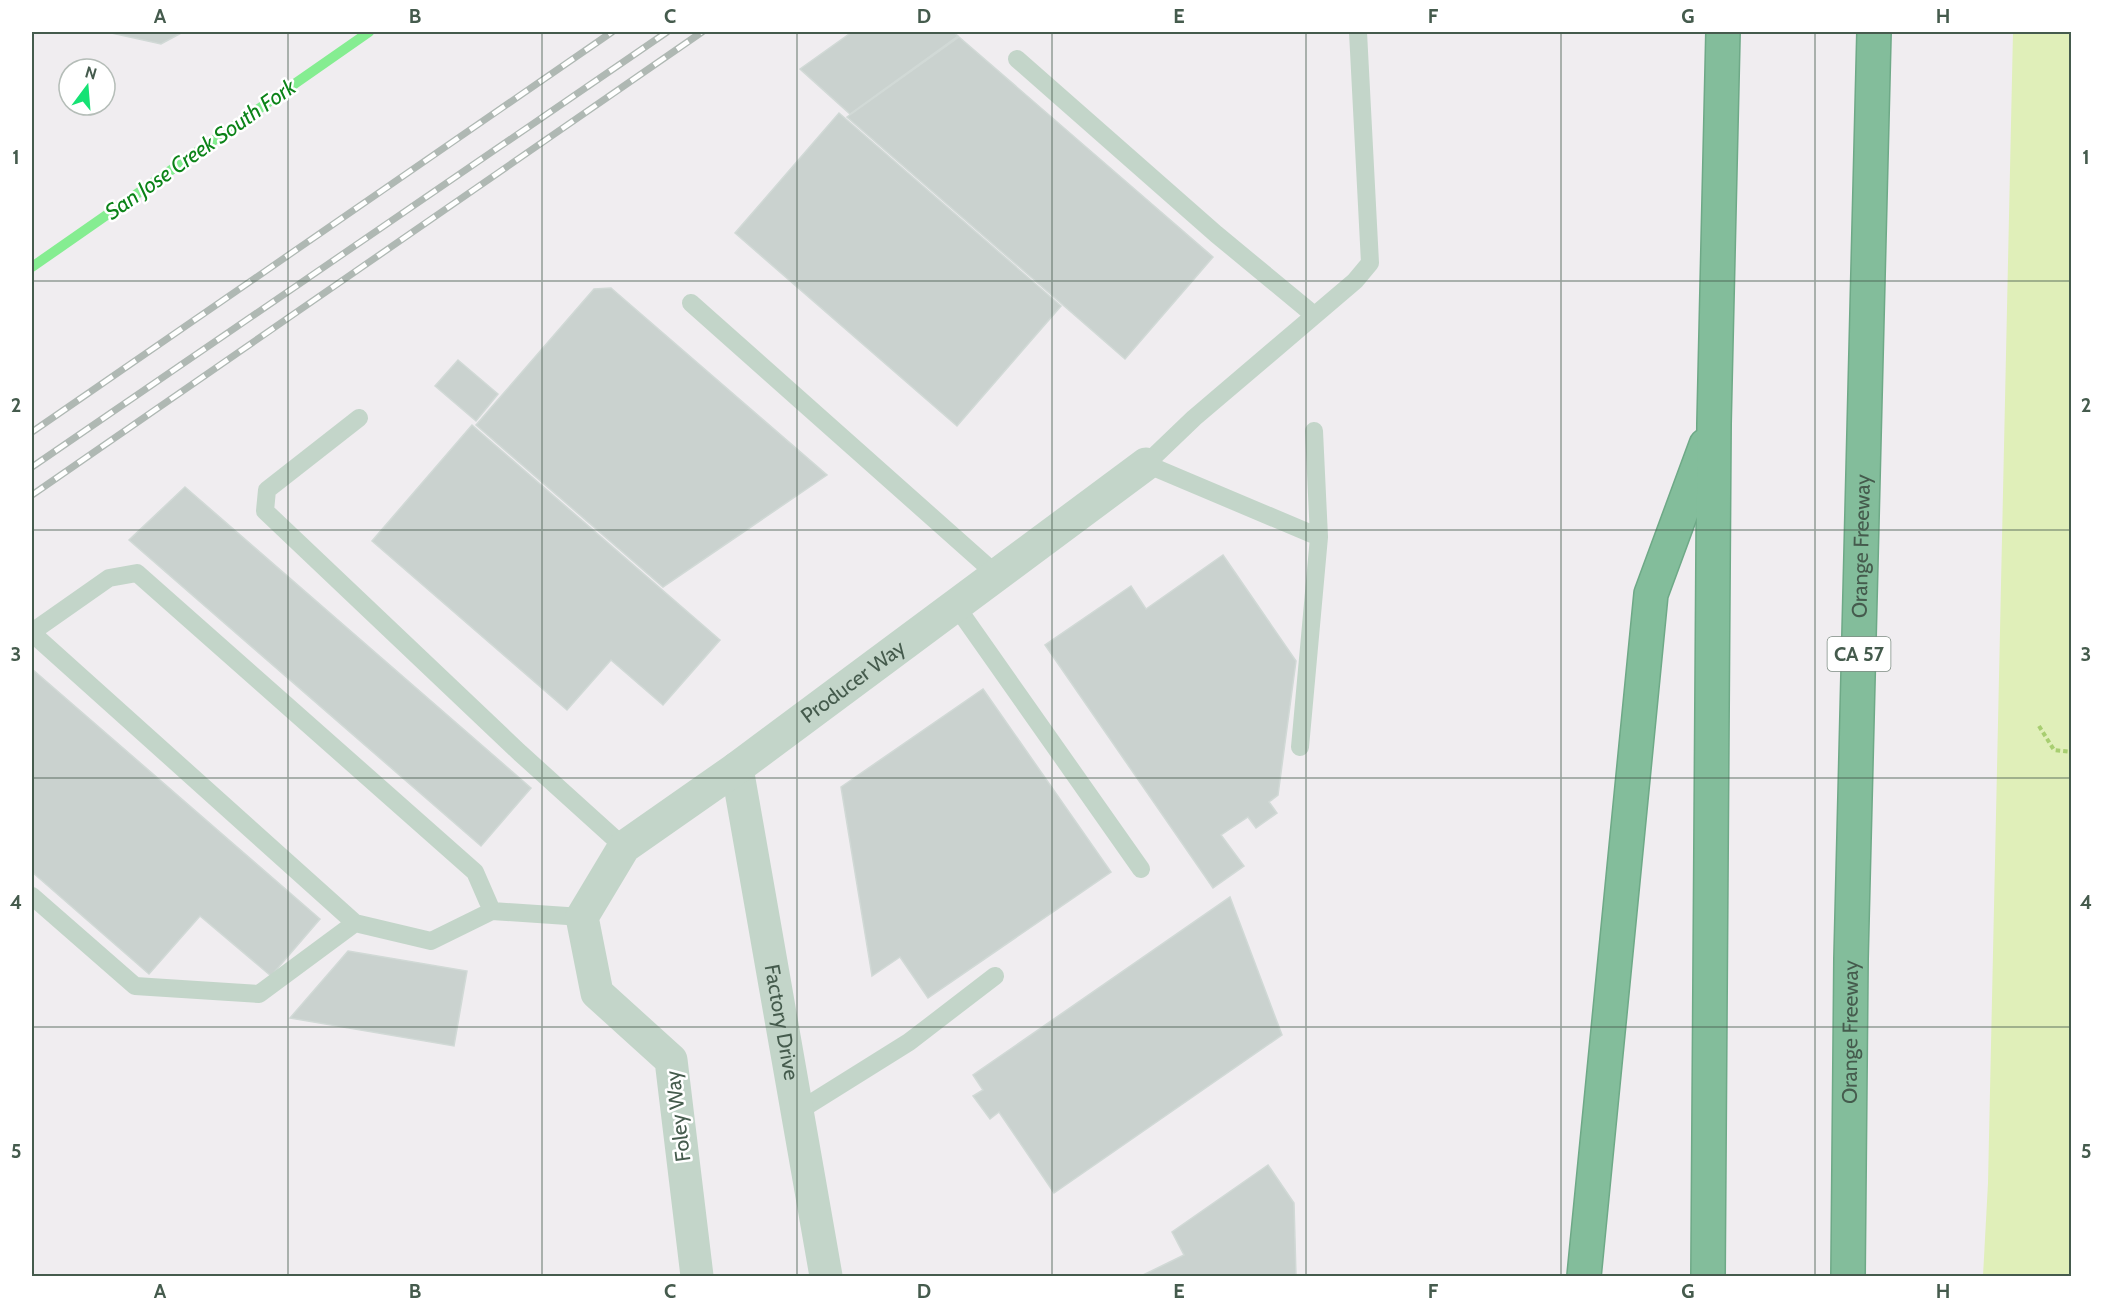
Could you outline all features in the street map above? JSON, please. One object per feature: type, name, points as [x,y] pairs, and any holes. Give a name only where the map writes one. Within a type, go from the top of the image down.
[{"type":"highway","points":[[1708,1276],[1714,424],[1723,32]]},
{"type":"highway","name":"Orange Freeway","points":[[1848,1276],[1851,959],[1874,32]]},
{"type":"highway","points":[[1584,1276],[1651,594],[1714,424]]},
{"type":"street","name":"Producer Way","points":[[582,917],[624,847],[737,768],[1146,464]]},
{"type":"street","name":"Factory Drive","points":[[737,768],[826,1276]]},
{"type":"street","name":"Foley Way","points":[[582,917],[597,993],[671,1060],[697,1276]]},
{"type":"lane","points":[[1319,537],[1146,464],[1194,418],[1355,281],[1370,263],[1358,32]]},
{"type":"lane","points":[[1017,59],[1216,234],[1314,315]]},
{"type":"lane","points":[[691,303],[998,575]]},
{"type":"lane","points":[[358,418],[267,490],[265,511],[520,753],[624,847]]},
{"type":"lane","points":[[1300,747],[1319,537],[1314,431]]},
{"type":"lane","points":[[492,911],[476,872],[137,573],[109,578],[32,633],[355,923],[431,940],[492,911],[582,917]]},
{"type":"lane","points":[[956,606],[1141,869]]},
{"type":"lane","points":[[32,896],[135,986],[260,994],[355,923]]},
{"type":"lane","points":[[797,1113],[909,1042],[994,976]]},
{"type":"path","points":[[2039,726],[2054,750],[2072,752]]},
{"type":"green space","points":[[2013,32],[2072,32],[2071,1276],[1983,1276],[1988,1183]]},
{"type":"building","points":[[107,32],[183,32],[161,44]]},
{"type":"building","points":[[852,32],[953,32],[958,36],[850,114],[800,69]]},
{"type":"building","points":[[959,37],[1213,257],[1125,359],[847,117]]},
{"type":"building","points":[[839,113],[1061,306],[957,426],[735,233]]},
{"type":"building","points":[[611,288],[827,475],[663,587],[476,425],[594,289]]},
{"type":"building","points":[[458,360],[498,394],[476,421],[435,386]]},
{"type":"building","points":[[472,425],[720,640],[663,705],[611,660],[567,710],[372,541]]},
{"type":"building","points":[[185,487],[531,788],[481,846],[129,540]]},
{"type":"building","points":[[1223,555],[1296,661],[1278,795],[1269,802],[1277,813],[1256,828],[1248,817],[1221,835],[1244,866],[1213,888],[1045,645],[1131,586],[1146,609]]},
{"type":"building","points":[[32,669],[320,919],[271,976],[200,916],[149,974],[32,872]]},
{"type":"building","points":[[983,689],[1111,872],[928,998],[900,957],[872,976],[841,787]]},
{"type":"building","points":[[1230,897],[1282,1035],[1054,1193],[999,1112],[990,1119],[973,1096],[983,1090],[973,1075]]},
{"type":"building","points":[[348,951],[467,971],[454,1046],[290,1018]]},
{"type":"building","points":[[1268,1165],[1294,1203],[1296,1276],[1141,1276],[1184,1255],[1172,1232]]},
{"type":"waterway","name":"San Jose Creek South Fork","points":[[32,267],[369,32]]},
{"type":"railway","points":[[32,432],[612,32]]},
{"type":"railway","points":[[32,467],[667,32]]},
{"type":"railway","points":[[32,495],[702,32]]}]
